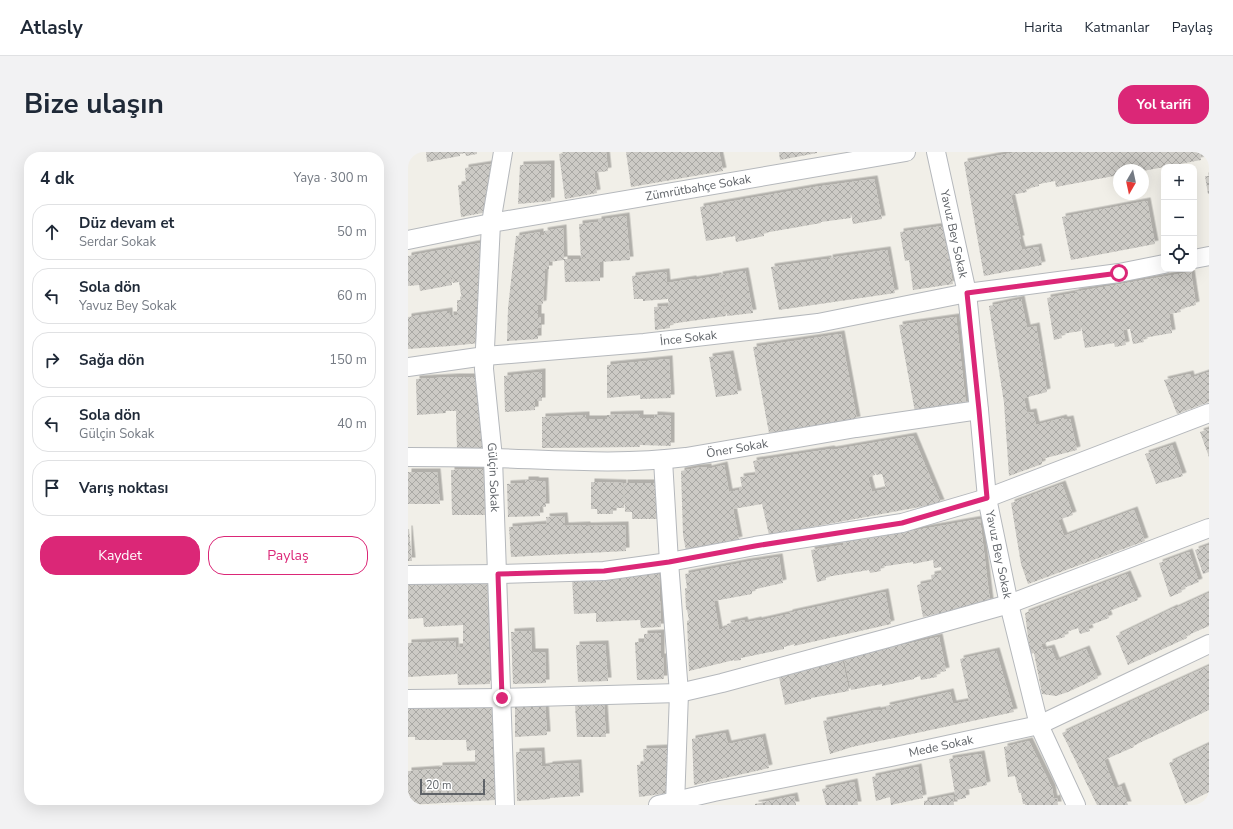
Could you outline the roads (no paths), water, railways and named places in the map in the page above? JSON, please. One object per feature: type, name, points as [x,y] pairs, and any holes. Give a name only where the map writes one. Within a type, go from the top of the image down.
[{"type":"street","name":"Gülçin Sokak","points":[[503,152],[491,223],[484,369],[493,458],[505,805]]},
{"type":"street","name":"Zümrütbahçe Sokak","points":[[408,240],[491,223],[906,152]]},
{"type":"street","name":"Yavuz Bey Sokak","points":[[936,152],[967,293],[987,498],[1009,604],[1039,724],[1076,805]]},
{"type":"street","points":[[1197,258],[1209,256]]},
{"type":"street","name":"İnce Sokak","points":[[408,367],[485,356],[644,343],[818,323],[967,293],[1119,273],[1161,265]]},
{"type":"street","name":"Öner Sokak","points":[[408,457],[493,458],[590,462],[663,460],[856,428],[979,410]]},
{"type":"street","points":[[408,575],[604,571],[669,562],[755,546],[902,523],[987,498],[1209,413]]},
{"type":"street","points":[[663,460],[679,693],[669,804]]},
{"type":"street","points":[[408,699],[679,693],[722,683],[1009,604],[1209,528]]},
{"type":"street","name":"Mede Sokak","points":[[669,804],[714,792],[891,757],[1039,724],[1209,644]]}]
